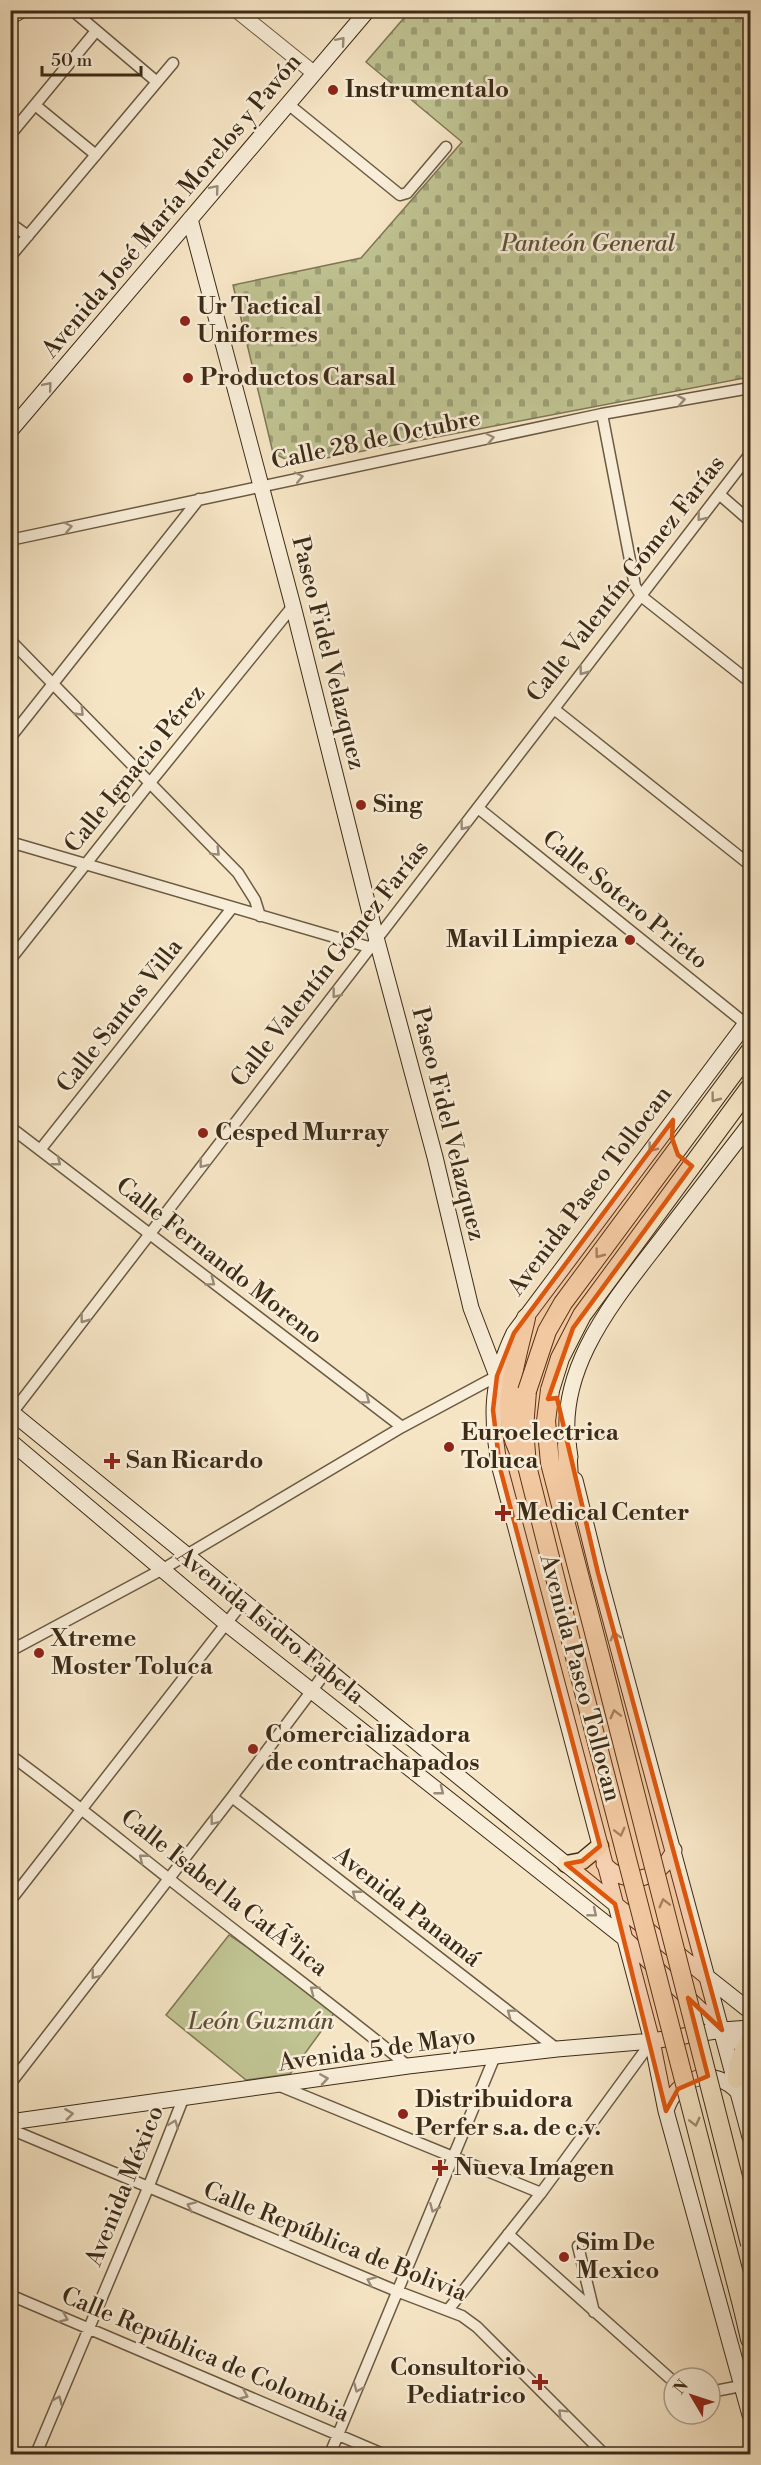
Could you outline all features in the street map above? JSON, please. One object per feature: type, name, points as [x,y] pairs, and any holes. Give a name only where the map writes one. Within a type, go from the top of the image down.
[{"type":"highway","name":"Avenida Paseo Tollocan","points":[[750,1051],[563,1304],[547,1331],[527,1390],[524,1428],[527,1466],[750,2339]]},
{"type":"highway","name":"Avenida Paseo Tollocan","points":[[750,1087],[582,1315],[560,1358],[550,1390],[546,1421],[548,1450],[574,1557],[750,2244]]},
{"type":"highway","points":[[526,1318],[508,1410],[511,1434],[516,1449],[527,1466]]},
{"type":"highway","points":[[567,1445],[574,1557]]},
{"type":"main road","points":[[10,17],[22,10]]},
{"type":"main road","name":"Avenida José María Morelos y Pavón","points":[[10,431],[368,10]]},
{"type":"main road","name":"Paseo Fidel Velazquez","points":[[190,219],[293,606],[374,944],[435,1157],[471,1308],[497,1376]]},
{"type":"main road","name":"Avenida Paseo Tollocan","points":[[749,1021],[514,1333],[502,1358],[497,1376],[493,1410],[500,1468],[651,2041],[666,2111],[750,2415]]},
{"type":"main road","points":[[673,1120],[672,1138],[678,1155],[692,1167],[709,1172],[715,1169]]},
{"type":"main road","name":"Avenida Paseo Tollocan","points":[[750,1124],[622,1290],[586,1349],[569,1396],[567,1445],[598,1573],[750,2137]]},
{"type":"main road","name":"Avenida Isidro Fabela","points":[[11,1413],[750,2011]]},
{"type":"main road","name":"Avenida Isidro Fabela","points":[[10,1441],[226,1624],[623,1937],[722,2030],[748,2046]]},
{"type":"main road","points":[[566,1864],[582,1861],[600,1846]]},
{"type":"main road","points":[[604,1864],[618,1875],[627,1878],[645,1877],[664,1866],[674,1850]]},
{"type":"main road","name":"Avenida 5 de Mayo","points":[[10,2122],[280,2086],[408,2066],[651,2041],[750,2028]]},
{"type":"main road","points":[[666,2111],[672,2095],[692,2079],[718,2078],[737,2087],[738,2062],[748,2046]]},
{"type":"street","points":[[72,10],[157,82]]},
{"type":"street","points":[[236,10],[314,73]]},
{"type":"street","points":[[10,135],[96,31]]},
{"type":"street","points":[[10,257],[172,63]]},
{"type":"street","points":[[288,104],[402,195],[407,193],[446,147]]},
{"type":"street","points":[[35,105],[96,155]]},
{"type":"street","points":[[10,223],[28,236]]},
{"type":"street","name":"Calle 28 de Octubre","points":[[10,540],[602,414],[750,388]]},
{"type":"street","points":[[602,414],[631,572],[641,596],[750,682]]},
{"type":"street","name":"Calle Valentín Gómez Farías","points":[[11,1413],[750,454]]},
{"type":"street","points":[[719,494],[750,521]]},
{"type":"street","points":[[10,738],[199,499]]},
{"type":"street","name":"Calle Ignacio Pérez","points":[[10,960],[149,783],[293,606]]},
{"type":"street","points":[[10,640],[237,873],[255,900],[260,916]]},
{"type":"street","points":[[554,709],[750,865]]},
{"type":"street","name":"Calle Sotero Prieto","points":[[478,808],[749,1021]]},
{"type":"street","points":[[10,842],[260,916],[374,944]]},
{"type":"street","name":"Calle Santos Villa","points":[[40,1150],[232,908]]},
{"type":"street","name":"Calle Fernando Moreno","points":[[10,1127],[402,1427]]},
{"type":"street","points":[[10,1651],[163,1569],[402,1427],[497,1376]]},
{"type":"street","points":[[10,1901],[243,1602]]},
{"type":"street","points":[[10,2084],[328,1669]]},
{"type":"street","name":"Calle Isabel la CatÃ³lica","points":[[10,1755],[82,1808],[169,1879],[338,2008],[408,2066]]},
{"type":"street","name":"Avenida Panamá","points":[[232,1797],[557,2049]]},
{"type":"street","points":[[448,2310],[541,2193],[651,2041]]},
{"type":"street","points":[[330,2454],[455,2158],[495,2056]]},
{"type":"street","points":[[280,2086],[541,2193]]},
{"type":"street","name":"Avenida México","points":[[36,2454],[148,2188],[183,2098]]},
{"type":"street","name":"Calle República de Bolivia","points":[[10,2129],[399,2292],[462,2316],[477,2327],[604,2454]]},
{"type":"street","points":[[508,2234],[662,2372]]},
{"type":"street","points":[[578,2246],[594,2312]]},
{"type":"street","name":"Calle República de Colombia","points":[[10,2295],[383,2454]]},
{"type":"street","points":[[722,2390],[741,2386]]},
{"type":"highlighted area","points":[[673,1120],[672,1138],[678,1155],[692,1166],[573,1328],[548,1399],[557,1398],[598,1573],[722,2030],[688,1998],[708,2076],[678,2089],[666,2111],[615,1904],[566,1864],[582,1861],[600,1846],[500,1468],[493,1410],[497,1376],[514,1333]]},
{"type":"green space","name":"Panteón General","points":[[410,11],[750,11],[750,377],[295,464],[273,453],[233,285],[361,258],[462,142],[366,62]]},
{"type":"green space","name":"León Guzmán","points":[[229,1935],[338,2008],[290,2074],[246,2080],[166,2015]]},
{"type":"place","name":"Instrumentalo","points":[[333,90]]},
{"type":"place","name":"Ur Tactical Uniformes","points":[[185,321]]},
{"type":"place","name":"Productos Carsal","points":[[188,378]]},
{"type":"place","name":"Sing","points":[[361,805]]},
{"type":"place","name":"Mavil Limpieza","points":[[630,940]]},
{"type":"place","name":"Cesped Murray","points":[[203,1133]]},
{"type":"place","name":"Euroelectrica Toluca","points":[[449,1447]]},
{"type":"place","name":"San Ricardo","points":[[112,1461]]},
{"type":"place","name":"Medical Center","points":[[503,1513]]},
{"type":"place","name":"Xtreme Moster Toluca","points":[[39,1653]]},
{"type":"place","name":"Comercializadora de contrachapados","points":[[253,1749]]},
{"type":"place","name":"Distribuidora Perfer s.a. de c.v.","points":[[403,2114]]},
{"type":"place","name":"Nueva Imagen","points":[[440,2168]]},
{"type":"place","name":"Sim De Mexico","points":[[564,2257]]},
{"type":"place","name":"Consultorio Pediatrico","points":[[540,2382]]}]
